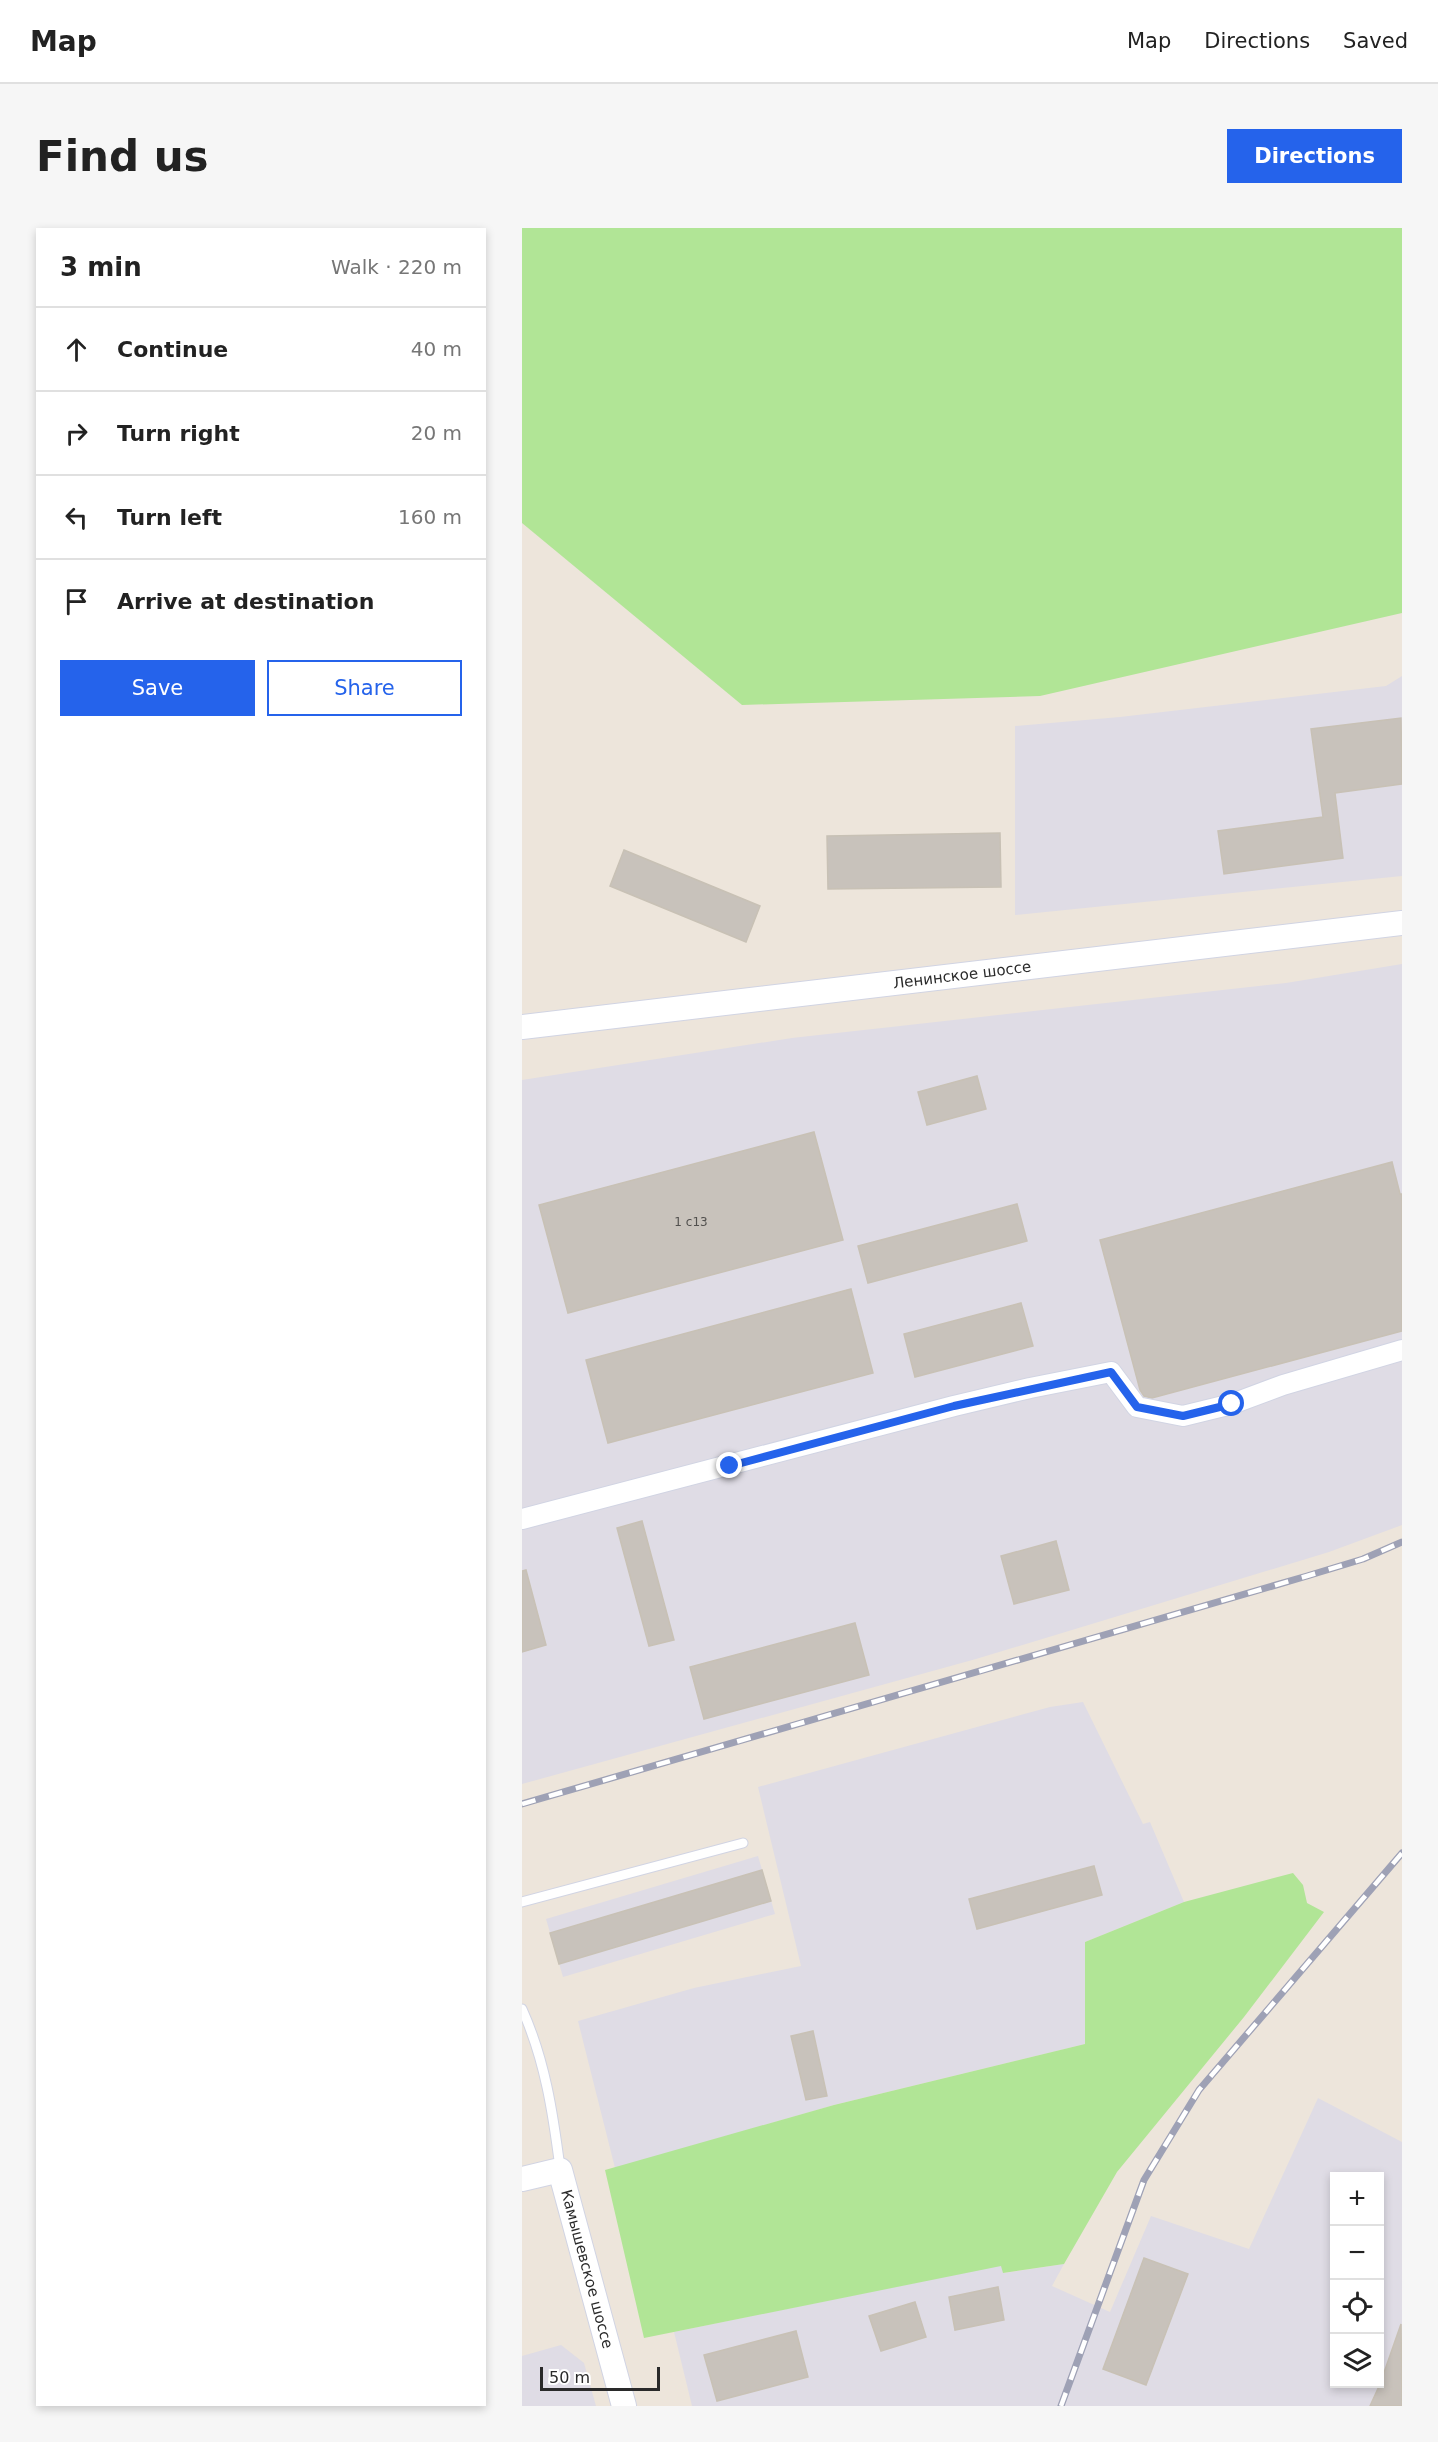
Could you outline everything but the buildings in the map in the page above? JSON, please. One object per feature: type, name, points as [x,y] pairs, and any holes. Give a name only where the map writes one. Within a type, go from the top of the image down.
[{"type":"street","name":"Ленинское шоссе","points":[[522,1027],[1402,923]]},
{"type":"street","points":[[522,1519],[954,1406],[1111,1372],[1137,1407],[1183,1416],[1232,1404],[1283,1385],[1402,1350]]},
{"type":"street","name":"Камышевское шоссе","points":[[522,2179],[560,2170],[624,2406]]},
{"type":"lane","points":[[522,1902],[743,1843]]},
{"type":"lane","points":[[522,2009],[541,2056],[552,2110],[560,2170]]},
{"type":"shaded area","points":[[1402,676],[1402,876],[1015,915],[1015,726],[1120,717],[1386,686]]},
{"type":"shaded area","points":[[1402,964],[1402,1525],[1329,1552],[976,1659],[522,1784],[522,1080],[792,1038],[1286,983]]},
{"type":"shaded area","points":[[1083,1702],[1143,1824],[1150,1822],[1184,1902],[1085,1942],[1085,2044],[834,2105],[615,2168],[578,2021],[694,1988],[801,1966],[758,1787],[1050,1707]]},
{"type":"shaded area","points":[[758,1856],[775,1914],[563,1977],[546,1919]]},
{"type":"shaded area","points":[[1318,2098],[1402,2142],[1402,2406],[692,2406],[674,2332],[1002,2265],[1004,2273],[1064,2264],[1052,2286],[1110,2312],[1151,2216],[1249,2249]]},
{"type":"shaded area","points":[[561,2345],[584,2363],[596,2406],[522,2406],[522,2356]]},
{"type":"green space","points":[[522,228],[1402,228],[1402,613],[1040,696],[742,705],[522,523]]},
{"type":"green space","points":[[1293,1873],[1303,1885],[1307,1903],[1324,1912],[1244,2017],[1117,2172],[1064,2264],[1003,2273],[1001,2266],[644,2338],[605,2170],[834,2105],[1085,2044],[1085,1942],[1184,1902]]},
{"type":"railway","points":[[522,1804],[1307,1576],[1363,1559],[1402,1542]]},
{"type":"railway","points":[[1061,2406],[1144,2180],[1199,2090],[1402,1853]]},
{"type":"route","points":[[730,1466],[954,1406],[1111,1372],[1137,1407],[1183,1416],[1232,1404]]}]
